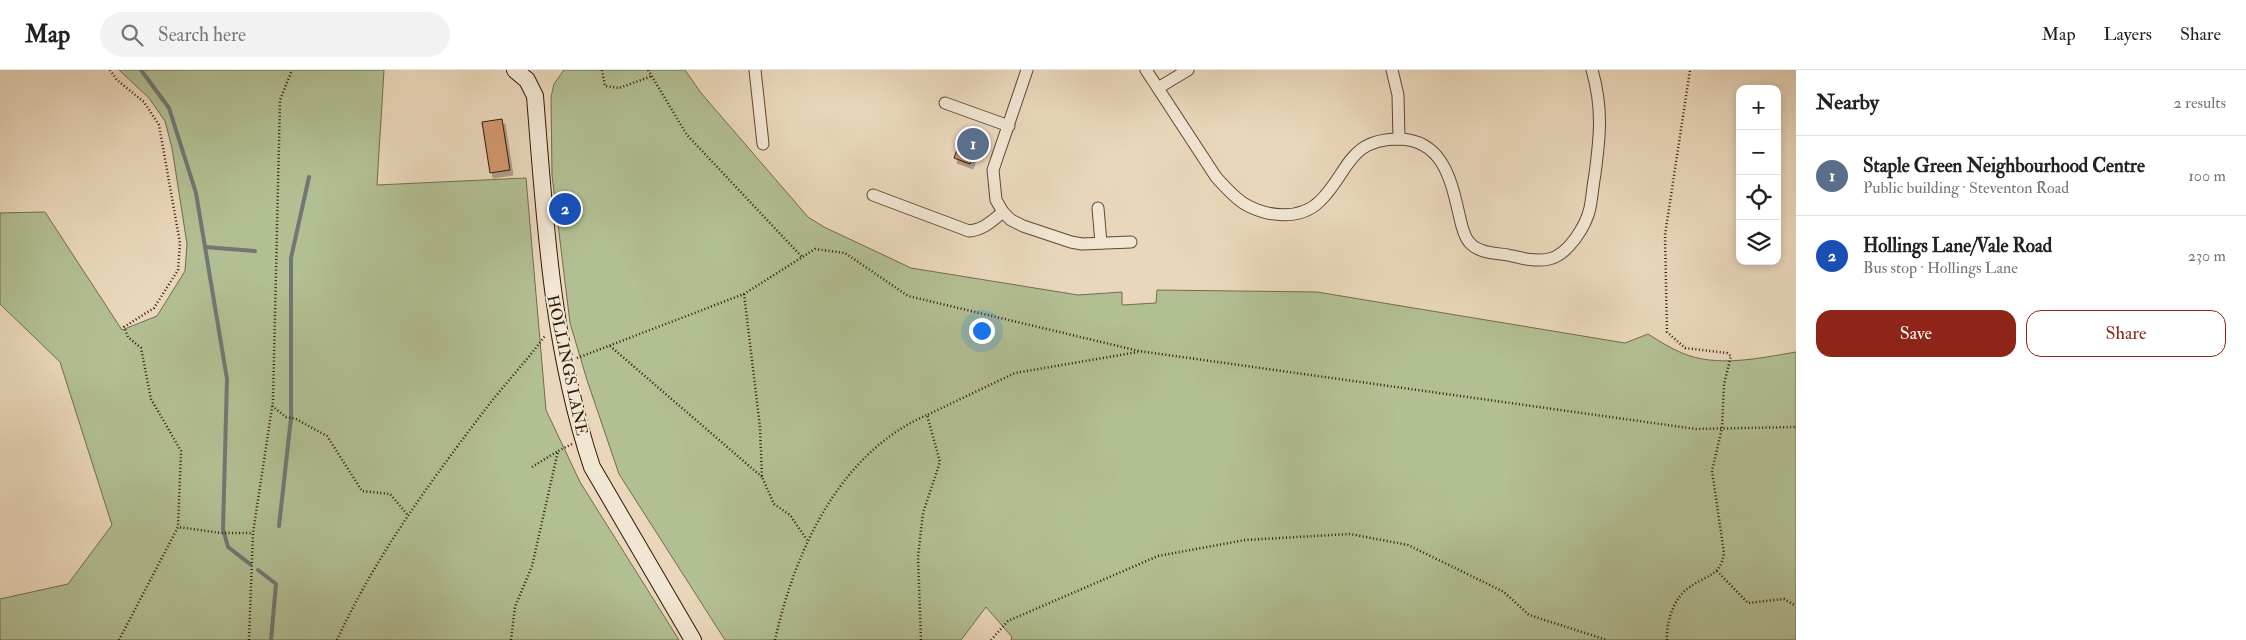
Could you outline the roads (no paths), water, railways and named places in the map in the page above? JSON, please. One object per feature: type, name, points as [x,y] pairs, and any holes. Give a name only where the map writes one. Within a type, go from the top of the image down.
[{"type":"street","points":[[755,70],[763,144]]},
{"type":"street","points":[[1028,70],[993,170],[996,200],[1003,212],[1023,226],[1071,242],[1131,242]]},
{"type":"street","points":[[1146,70],[1216,176],[1243,203],[1259,211],[1290,215],[1303,212],[1319,202],[1351,157],[1360,149],[1371,144],[1399,139],[1427,148],[1447,169],[1463,230],[1469,242],[1478,249],[1534,260],[1550,259],[1562,252],[1584,224],[1590,209],[1600,135],[1601,111],[1592,70]]},
{"type":"street","points":[[1158,88],[1188,70]]},
{"type":"street","points":[[1392,70],[1398,95],[1399,139]]},
{"type":"street","name":"HOLLINGS LANE","points":[[527,73],[536,96],[546,240],[556,321],[582,439],[592,467],[693,640]]},
{"type":"street","points":[[945,103],[1009,126]]},
{"type":"street","points":[[873,196],[969,231],[977,231],[1003,212]]},
{"type":"street","points":[[1098,208],[1101,243]]},
{"type":"waterway","points":[[141,70],[169,108],[196,193],[227,379],[223,529],[228,547],[250,564]]},
{"type":"waterway","points":[[279,526],[291,418],[291,258],[309,177]]},
{"type":"waterway","points":[[205,247],[255,251]]},
{"type":"waterway","points":[[258,570],[276,584],[271,640]]},
{"type":"place","name":"Staple Green Neighbourhood Centre","points":[[973,144]]},
{"type":"place","name":"Hollings Lane/Vale Road","points":[[565,209]]}]
